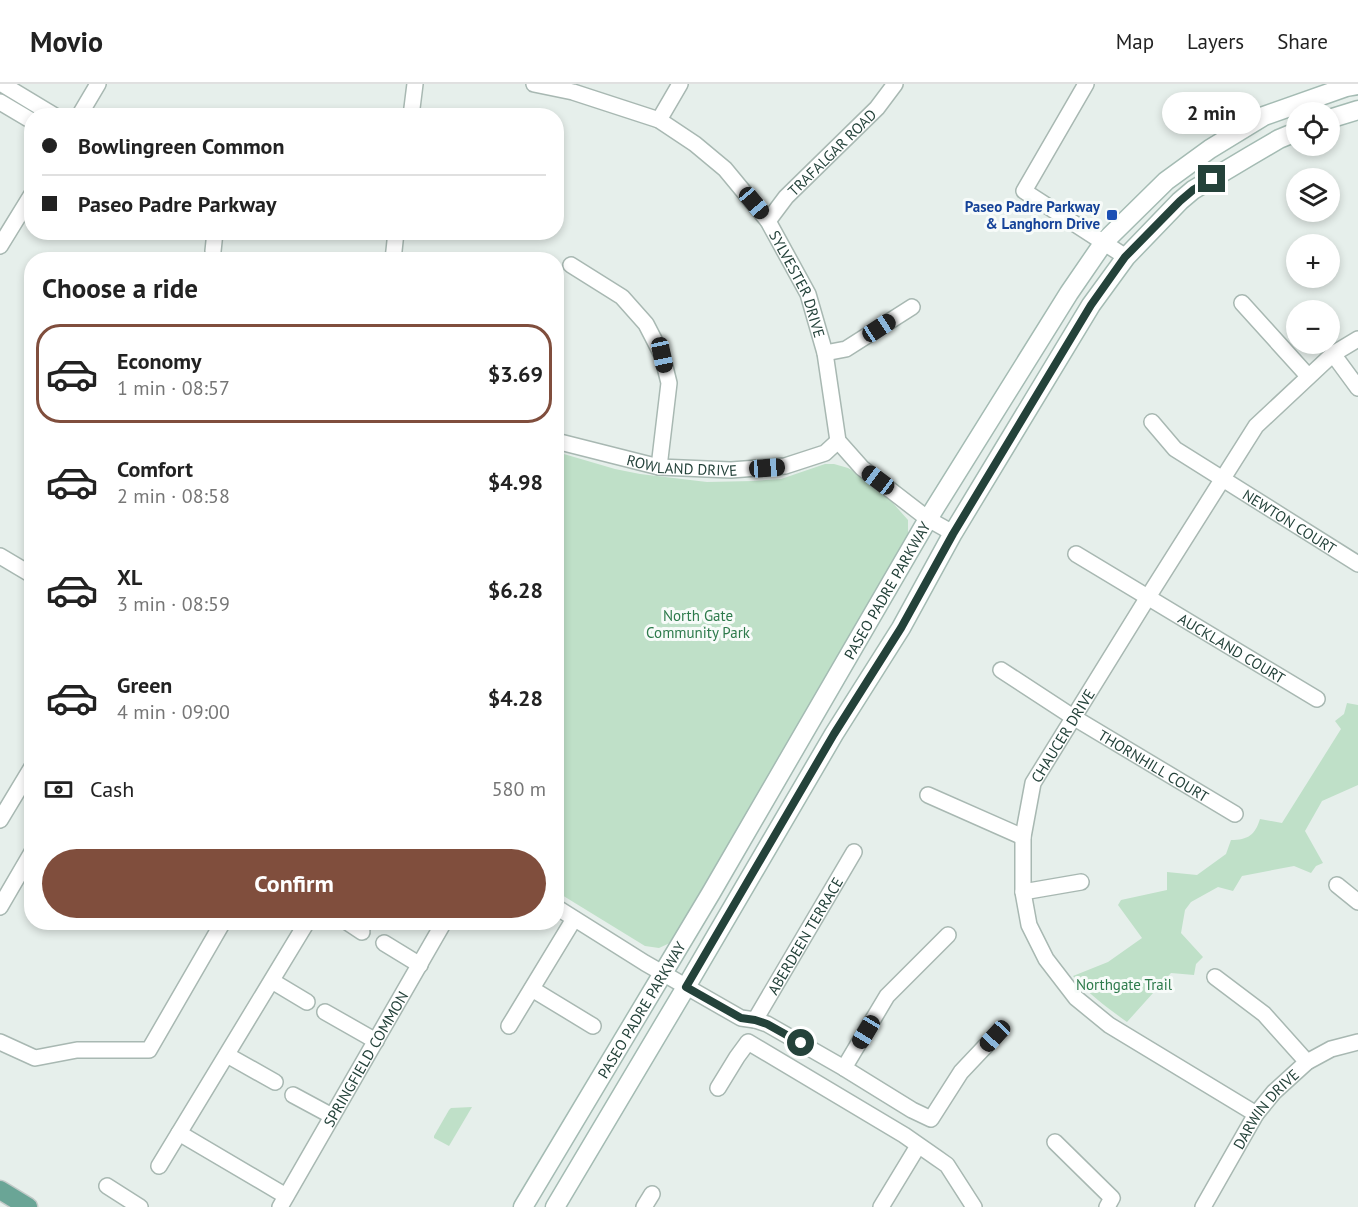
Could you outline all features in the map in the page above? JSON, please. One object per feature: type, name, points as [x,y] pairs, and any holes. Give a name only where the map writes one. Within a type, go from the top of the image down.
[{"type":"main road","name":"PASEO PADRE PARKWAY","points":[[523,1207],[711,893],[928,519],[1068,293],[1104,242],[1166,181],[1210,148],[1264,116],[1346,87],[1358,85]]},
{"type":"main road","points":[[1340,116],[1358,110]]},
{"type":"main road","name":"PASEO PADRE PARKWAY","points":[[555,1207],[1091,305],[1125,257],[1180,201],[1193,190],[1286,136]]},
{"type":"main road","points":[[536,1207],[549,1182],[559,1146]]},
{"type":"main road","points":[[0,1190],[28,1207]]},
{"type":"street","points":[[2,84],[42,108]]},
{"type":"street","points":[[84,108],[98,84]]},
{"type":"street","points":[[412,108],[415,84]]},
{"type":"street","name":"SYLVESTER DRIVE","points":[[534,84],[573,92],[659,120],[695,144],[724,169],[768,220],[808,294],[825,353],[837,441]]},
{"type":"street","points":[[659,120],[680,84]]},
{"type":"street","name":"TRAFALGAR ROAD","points":[[768,220],[786,197],[877,108],[895,84]]},
{"type":"street","points":[[1086,84],[1024,191],[1125,257]]},
{"type":"street","points":[[0,102],[24,116]]},
{"type":"street","points":[[0,246],[24,207]]},
{"type":"street","points":[[213,251],[214,240]]},
{"type":"street","points":[[571,265],[622,297],[646,324],[662,355],[669,383],[659,467]]},
{"type":"street","points":[[1242,303],[1308,376]]},
{"type":"street","points":[[825,353],[846,349],[912,307]]},
{"type":"street","name":"CHAUCER DRIVE","points":[[1340,350],[1358,339]]},
{"type":"street","points":[[1333,354],[1358,388]]},
{"type":"street","name":"CHAUCER DRIVE","points":[[1256,1114],[1109,1025],[1076,998],[1046,959],[1029,925],[1023,892],[1023,837],[1034,783],[1256,426],[1333,354]]},
{"type":"street","name":"NEWTON COURT","points":[[1152,422],[1175,449],[1358,564]]},
{"type":"street","points":[[837,441],[862,468],[928,519],[953,534]]},
{"type":"street","name":"ROWLAND DRIVE","points":[[564,443],[659,467],[731,470],[785,466],[825,453],[837,441]]},
{"type":"street","name":"AUCKLAND COURT","points":[[1076,554],[1317,699]]},
{"type":"street","points":[[0,556],[24,567]]},
{"type":"street","name":"THORNHILL COURT","points":[[1001,670],[1073,717],[1235,814]]},
{"type":"street","points":[[0,820],[24,780]]},
{"type":"street","points":[[928,795],[1023,837]]},
{"type":"street","name":"ABERDEEN TERRACE","points":[[755,1020],[854,852]]},
{"type":"street","points":[[0,907],[24,866]]},
{"type":"street","points":[[1023,892],[1081,882]]},
{"type":"street","points":[[1337,885],[1358,902]]},
{"type":"street","points":[[564,912],[663,974],[741,1018],[767,1024],[931,1119],[961,1072],[995,1036]]},
{"type":"street","points":[[509,1026],[574,919]]},
{"type":"street","points":[[0,1042],[35,1058],[77,1050],[148,1050],[218,930]]},
{"type":"street","points":[[159,1166],[302,930]]},
{"type":"street","name":"SPRINGFIELD COMMON","points":[[179,1133],[283,1201],[440,930]]},
{"type":"street","points":[[844,1068],[887,996],[948,935]]},
{"type":"street","points":[[384,943],[420,965]]},
{"type":"street","points":[[1215,977],[1264,1014],[1307,1062]]},
{"type":"street","points":[[272,981],[307,1002]]},
{"type":"street","points":[[532,989],[593,1026]]},
{"type":"street","points":[[325,1012],[376,1041]]},
{"type":"street","points":[[718,1088],[748,1042],[904,1135],[947,1166],[974,1207]]},
{"type":"street","name":"DARWIN DRIVE","points":[[1203,1207],[1256,1114],[1274,1092],[1307,1062],[1331,1049],[1358,1042]]},
{"type":"street","points":[[227,1055],[274,1082]]},
{"type":"street","points":[[293,1095],[332,1116]]},
{"type":"street","points":[[1054,1142],[1112,1198],[1107,1207]]},
{"type":"street","points":[[881,1207],[918,1146]]},
{"type":"street","points":[[107,1186],[141,1207]]},
{"type":"green space","name":"North Gate Community Park","points":[[564,454],[640,474],[707,482],[781,479],[825,464],[848,468],[875,483],[908,520],[908,549],[672,942],[659,948],[645,946],[564,896]]},
{"type":"green space","name":"Northgate Trail","points":[[1347,703],[1358,705],[1358,785],[1322,801],[1305,831],[1323,863],[1316,866],[1311,873],[1294,866],[1242,876],[1233,891],[1218,887],[1191,902],[1185,910],[1181,933],[1203,957],[1196,964],[1194,975],[1171,973],[1127,1022],[1098,1001],[1073,976],[1108,962],[1142,938],[1118,905],[1121,900],[1167,890],[1167,872],[1197,875],[1226,854],[1231,840],[1250,836],[1260,819],[1282,823],[1341,729],[1335,721],[1344,714]]},
{"type":"green space","points":[[472,1107],[449,1146],[434,1138],[451,1108]]},
{"type":"place","name":"Paseo Padre Parkway & Langhorn Drive","points":[[1112,215]]},
{"type":"route","points":[[801,1043],[767,1024],[741,1018],[686,987],[834,734],[901,628],[953,534],[1091,305],[1125,257],[1180,201],[1212,179]]}]
